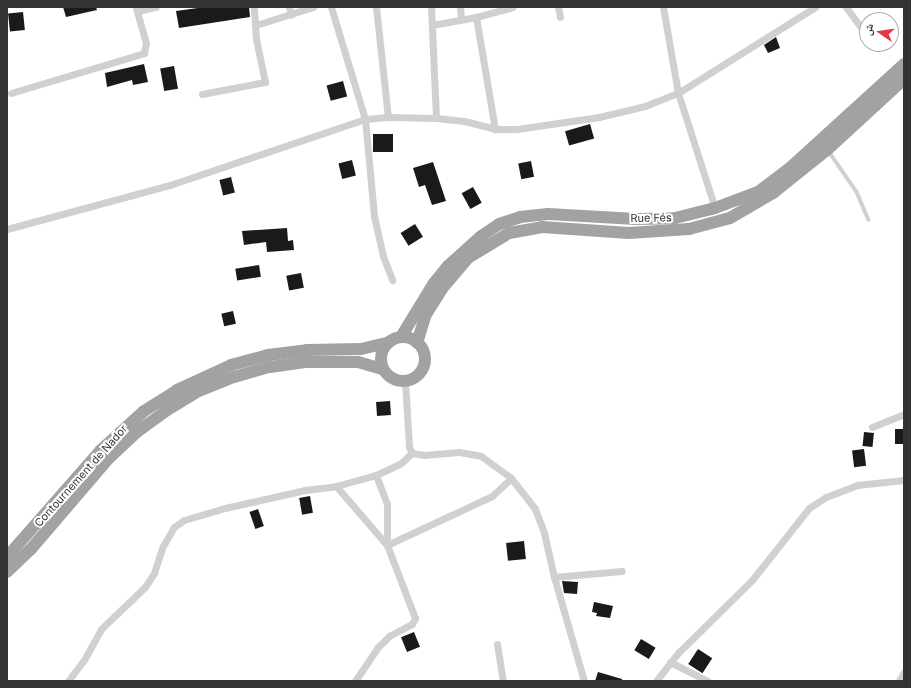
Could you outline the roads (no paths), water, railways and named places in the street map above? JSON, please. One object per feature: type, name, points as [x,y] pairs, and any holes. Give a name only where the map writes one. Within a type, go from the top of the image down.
[{"type":"highway","name":"Rue Fés","points":[[401,337],[434,283],[448,266],[480,237],[499,224],[520,217],[548,214],[636,219],[675,218],[715,208],[758,192],[791,167],[904,64]]},
{"type":"highway","name":"Rue Fés","points":[[417,343],[425,316],[441,290],[468,258],[509,233],[542,227],[629,233],[689,229],[730,218],[773,193],[828,149],[904,79]]},
{"type":"highway","points":[[401,337],[417,343],[423,351],[425,361],[422,371],[414,378],[405,381],[388,376],[383,368],[381,359],[388,343],[401,337]]},
{"type":"highway","name":"Contournement de Nador","points":[[7,557],[101,450],[144,411],[177,390],[231,365],[268,355],[307,350],[361,349],[388,343]]},
{"type":"highway","name":"Contournement de Nador","points":[[7,572],[31,550],[109,458],[137,432],[167,410],[200,391],[234,377],[270,367],[308,362],[358,362],[383,368]]},
{"type":"street","points":[[11,93],[144,53],[146,43],[137,9],[156,7]]},
{"type":"street","points":[[202,94],[265,82],[256,40],[254,7]]},
{"type":"street","points":[[289,7],[291,15]]},
{"type":"street","points":[[256,26],[313,7]]},
{"type":"street","points":[[331,7],[365,119],[374,216],[383,256],[392,280]]},
{"type":"street","points":[[376,7],[388,117]]},
{"type":"street","points":[[431,7],[436,118]]},
{"type":"street","points":[[460,7],[461,19]]},
{"type":"street","points":[[432,25],[476,17],[504,8],[513,7]]},
{"type":"street","points":[[558,7],[560,17]]},
{"type":"street","points":[[663,7],[678,93],[715,208]]},
{"type":"street","points":[[7,229],[170,186],[365,119],[388,117],[436,118],[464,120],[495,129],[517,129],[598,117],[645,106],[678,93],[815,7]]},
{"type":"street","points":[[846,7],[859,25]]},
{"type":"street","points":[[476,17],[495,129]]},
{"type":"street","points":[[68,681],[84,660],[101,629],[145,587],[154,574],[163,546],[174,527],[184,520],[225,508],[306,490],[336,486],[376,475],[400,464],[411,450],[407,424],[405,381]]},
{"type":"street","points":[[872,426],[904,414]]},
{"type":"street","points":[[411,450],[467,453],[486,459],[511,478],[538,514],[554,577],[584,681]]},
{"type":"street","points":[[376,475],[387,504],[387,544]]},
{"type":"street","points":[[387,544],[492,496],[511,478]]},
{"type":"street","points":[[656,681],[670,662],[752,580],[809,508],[826,497],[857,485],[904,480]]},
{"type":"street","points":[[336,486],[387,544],[415,612],[414,622],[389,636],[378,647],[355,681]]},
{"type":"street","points":[[554,577],[622,571]]},
{"type":"street","points":[[498,644],[503,681]]},
{"type":"street","points":[[670,662],[708,681]]},
{"type":"street","points":[[899,681],[904,673]]},
{"type":"lane","points":[[828,149],[857,192],[869,220]]}]
